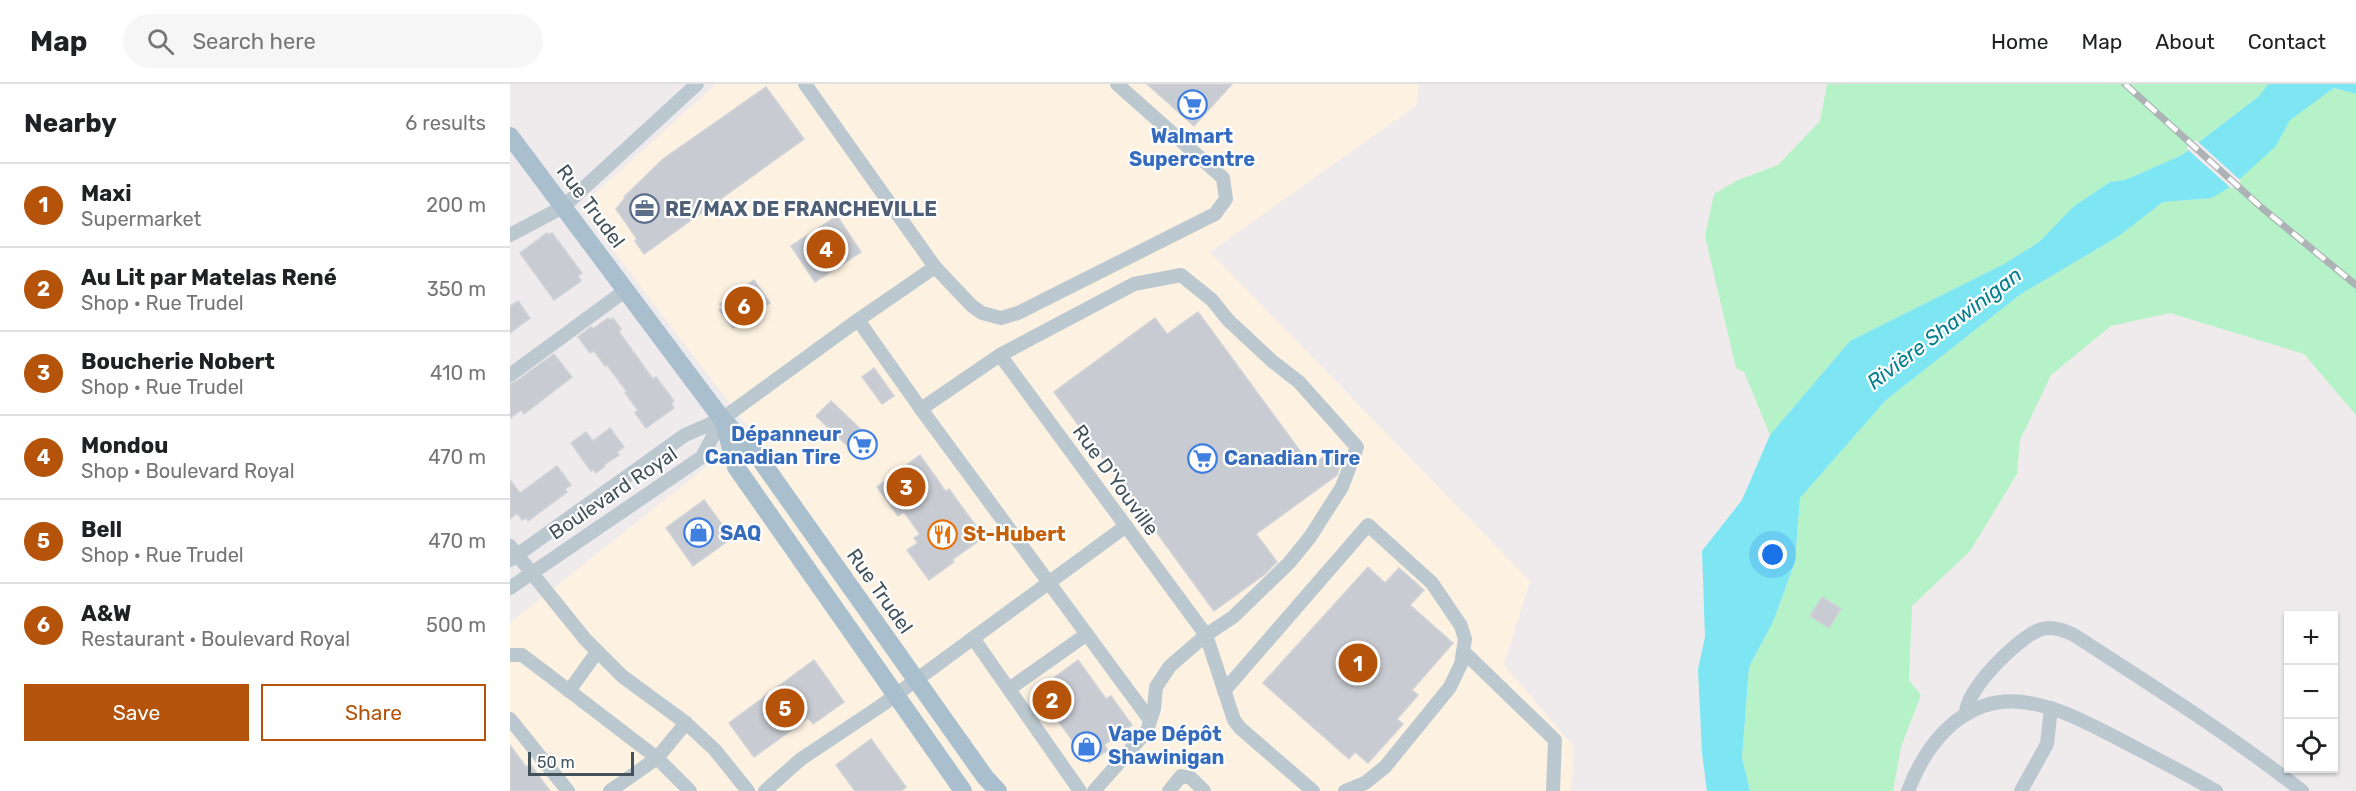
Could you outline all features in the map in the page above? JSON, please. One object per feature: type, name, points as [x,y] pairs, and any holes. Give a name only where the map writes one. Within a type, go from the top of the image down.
[{"type":"main road","name":"Rue Trudel","points":[[510,136],[722,419],[757,455],[915,680],[985,777],[998,791]]},
{"type":"main road","name":"Rue Trudel","points":[[722,419],[736,467],[963,791]]},
{"type":"street","points":[[510,235],[563,207],[697,84]]},
{"type":"street","points":[[810,86],[935,267],[972,306],[982,313],[1001,318],[1018,313],[1215,214],[1226,199],[1223,178],[1117,84]]},
{"type":"street","name":"Boulevard Royal","points":[[512,554],[685,435],[722,419],[935,267]]},
{"type":"street","points":[[921,409],[1000,355],[1134,284],[1181,275],[1212,300],[1228,320],[1272,361],[1299,382],[1357,447],[1342,487],[1310,537],[1289,563],[1233,617],[1206,635],[1170,666],[1156,687],[1154,710],[1147,731],[1094,791]]},
{"type":"street","points":[[510,375],[626,290]]},
{"type":"street","points":[[858,320],[1150,720]]},
{"type":"street","name":"Rue D'Youville","points":[[1000,355],[1206,635],[1234,720],[1240,728],[1313,791]]},
{"type":"street","name":"Boulevard Royal","points":[[510,588],[702,457],[722,419]]},
{"type":"street","points":[[1224,691],[1368,525],[1432,583],[1461,626],[1465,639],[1461,664],[1450,687],[1385,766],[1365,783],[1345,791]]},
{"type":"street","points":[[765,791],[801,759],[895,696],[1126,526]]},
{"type":"street","points":[[512,554],[597,652],[622,676],[686,723],[715,750],[748,791]]},
{"type":"street","points":[[1966,714],[1968,700],[1977,686],[2024,639],[2043,629],[2059,629],[2074,635],[2197,716],[2302,791]]},
{"type":"street","points":[[1009,689],[1087,634]]},
{"type":"street","points":[[973,638],[1080,791]]},
{"type":"street","points":[[1463,651],[1556,740],[1553,791]]},
{"type":"street","points":[[569,691],[597,652]]},
{"type":"street","points":[[510,655],[522,655],[657,758],[690,791]]},
{"type":"street","points":[[1908,791],[1923,758],[1947,728],[1966,714],[1991,704],[2008,701],[2052,708],[2102,731],[2216,791]]},
{"type":"street","points":[[2021,791],[2047,744],[2052,708]]},
{"type":"street","points":[[510,719],[568,791]]},
{"type":"street","points":[[610,791],[657,758],[686,723]]},
{"type":"street","points":[[1169,791],[1181,776],[1191,778],[1204,791]]},
{"type":"shaded area","points":[[716,84],[1419,84],[1417,105],[1210,252],[1530,581],[1504,665],[1574,747],[1571,791],[510,791],[510,623],[751,431],[580,207]]},
{"type":"green space","points":[[1827,84],[2268,84],[2260,95],[2182,155],[2125,180],[2110,182],[2074,206],[2039,242],[2004,264],[1850,341],[1770,435],[1744,372],[1736,368],[1705,236],[1714,194],[1738,180],[1778,165],[1820,121]]},
{"type":"green space","points":[[2334,88],[2356,94],[2356,415],[2304,354],[2170,313],[2111,326],[2051,375],[2020,440],[2017,474],[1970,551],[1912,606],[1909,680],[1921,695],[1901,747],[1893,791],[1750,791],[1742,758],[1749,667],[1773,622],[1795,562],[1800,498],[1886,400],[2021,294],[2119,236],[2163,202],[2212,198],[2276,146],[2289,120]]},
{"type":"water","name":"Rivière Shawinigan","points":[[2268,84],[2356,84],[2356,94],[2334,88],[2290,120],[2276,146],[2233,185],[2212,198],[2163,202],[2119,236],[2021,294],[1886,400],[1800,498],[1795,562],[1773,622],[1749,667],[1742,758],[1750,791],[1707,791],[1702,753],[1698,669],[1705,637],[1702,551],[1742,500],[1770,435],[1850,341],[2004,264],[2039,242],[2074,206],[2110,182],[2125,180],[2182,155],[2259,96]]},
{"type":"pier","points":[[2196,140],[2241,181],[2232,189],[2186,148]]},
{"type":"building","name":"Walmart Supercentre","points":[[1147,84],[1232,84],[1194,126]]},
{"type":"building","points":[[766,87],[804,139],[644,254],[635,241],[637,239],[616,209],[624,197],[663,159]]},
{"type":"building","points":[[837,216],[861,252],[815,282],[791,246]]},
{"type":"building","points":[[547,233],[548,235],[552,233],[582,273],[578,276],[581,281],[554,300],[520,253]]},
{"type":"building","points":[[754,280],[770,303],[733,328],[719,310],[722,308],[720,304]]},
{"type":"building","points":[[518,301],[530,318],[510,333],[510,306]]},
{"type":"building","name":"Canadian Tire","points":[[1198,312],[1311,466],[1334,449],[1342,460],[1337,475],[1256,534],[1277,562],[1265,574],[1214,611],[1054,392],[1155,318],[1167,334]]},
{"type":"building","points":[[608,318],[610,320],[613,318],[621,329],[619,332],[653,379],[656,377],[674,401],[671,404],[674,408],[646,428],[635,413],[638,410],[625,393],[627,392],[607,365],[605,366],[594,351],[590,353],[578,337]]},
{"type":"building","points":[[554,354],[572,377],[524,414],[521,410],[510,418],[510,384]]},
{"type":"building","points":[[874,368],[894,396],[882,404],[862,377]]},
{"type":"building","points":[[831,401],[874,442],[859,457],[816,416]]},
{"type":"building","points":[[610,428],[624,447],[617,452],[619,455],[596,473],[593,469],[591,471],[571,443],[586,432],[593,441]]},
{"type":"building","points":[[920,455],[946,492],[949,489],[984,537],[929,580],[907,550],[918,543],[914,538],[920,534],[904,512],[898,516],[877,487]]},
{"type":"building","points":[[557,466],[571,485],[565,489],[567,492],[528,521],[526,518],[522,520],[517,513],[510,519],[510,480],[520,493]]},
{"type":"building","points":[[704,500],[732,538],[693,566],[666,528]]},
{"type":"building","points":[[1368,567],[1385,583],[1399,568],[1424,590],[1410,605],[1453,643],[1412,690],[1418,695],[1397,719],[1403,724],[1368,763],[1355,752],[1349,759],[1263,683]]},
{"type":"building","points":[[1822,597],[1841,609],[1829,628],[1810,616]]},
{"type":"building","points":[[814,660],[844,702],[813,724],[808,718],[754,757],[729,723]]},
{"type":"building","points":[[1078,660],[1106,699],[1111,696],[1132,725],[1104,745],[1108,750],[1089,763],[1036,691]]},
{"type":"building","points":[[871,739],[906,787],[901,791],[855,791],[836,765]]},
{"type":"building","points":[[510,745],[526,767],[530,764],[550,791],[510,791]]},
{"type":"railway","points":[[2125,84],[2262,208],[2356,285]]},
{"type":"place","name":"Walmart Supercentre","points":[[1192,105]]},
{"type":"place","name":"RE/MAX DE FRANCHEVILLE","points":[[644,209]]},
{"type":"place","name":"Mondou","points":[[826,249]]},
{"type":"place","name":"A&W","points":[[744,306]]},
{"type":"place","name":"Dépanneur Canadian Tire","points":[[862,445]]},
{"type":"place","name":"Canadian Tire","points":[[1203,458]]},
{"type":"place","name":"Boucherie Nobert","points":[[906,487]]},
{"type":"place","name":"SAQ","points":[[699,533]]},
{"type":"place","name":"St-Hubert","points":[[942,534]]},
{"type":"place","name":"Maxi","points":[[1358,663]]},
{"type":"place","name":"Au Lit par Matelas René","points":[[1052,700]]},
{"type":"place","name":"Bell","points":[[785,708]]},
{"type":"place","name":"Vape Dépôt Shawinigan","points":[[1087,746]]}]
